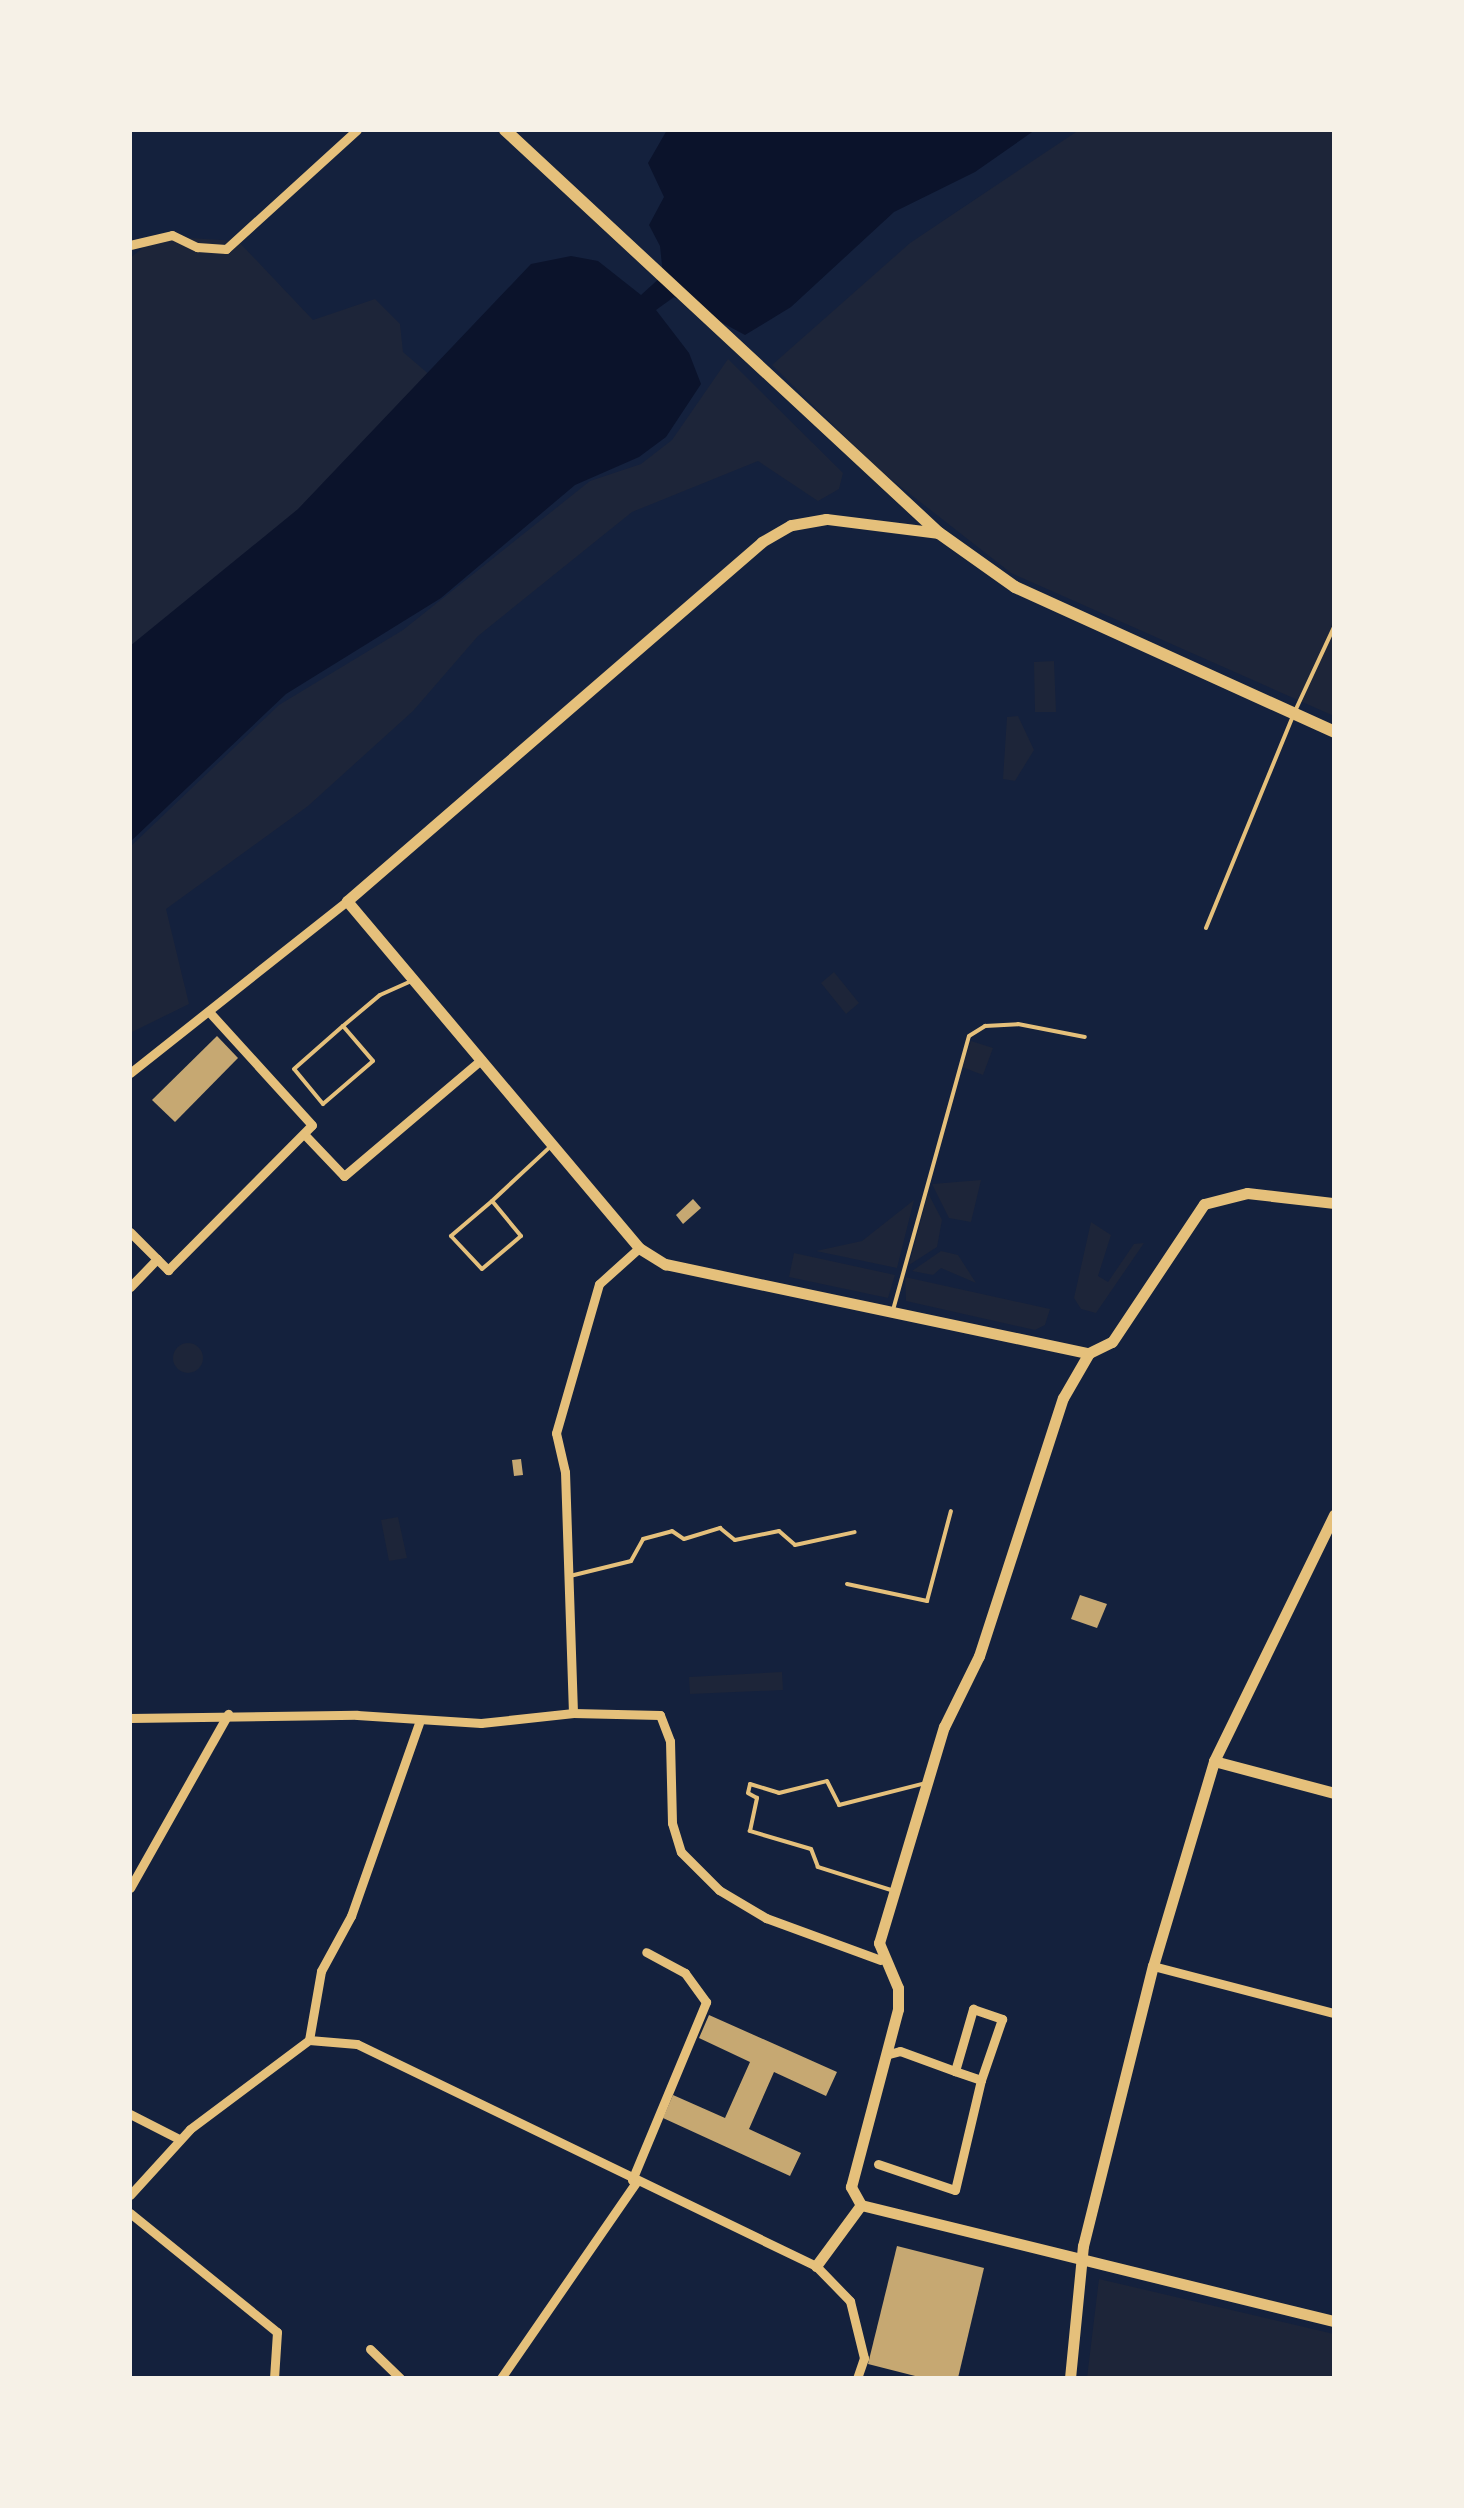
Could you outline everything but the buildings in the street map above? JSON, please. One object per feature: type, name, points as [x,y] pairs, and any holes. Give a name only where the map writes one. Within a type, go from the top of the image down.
[{"type":"main road","points":[[505,130],[761,372],[939,533],[1014,587],[1334,732]]},
{"type":"street","points":[[130,245],[172,235],[197,247],[226,249],[356,130]]},
{"type":"street","points":[[130,1073],[212,1014],[762,542],[791,525],[826,519],[939,533]]},
{"type":"street","points":[[346,901],[639,1248],[664,1264],[1089,1353]]},
{"type":"street","points":[[130,1232],[168,1270],[312,1125],[212,1014]]},
{"type":"street","points":[[304,1134],[344,1176],[481,1060]]},
{"type":"street","points":[[1334,1203],[1247,1192],[1204,1204],[1112,1342],[1089,1353],[1063,1398],[979,1656],[944,1728],[879,1944],[881,1960],[898,1988],[889,2054],[851,2187],[861,2205],[1334,2321]]},
{"type":"street","points":[[573,1713],[564,1472],[556,1433],[600,1284],[639,1248]]},
{"type":"street","points":[[130,1288],[157,1259]]},
{"type":"street","points":[[1070,2378],[1081,2260],[1153,1966],[1214,1761],[1334,1515]]},
{"type":"street","points":[[130,1718],[357,1715],[419,1723],[573,1713],[660,1715],[670,1740],[672,1823],[681,1852],[719,1890],[766,1918],[881,1960]]},
{"type":"street","points":[[130,1888],[228,1714]]},
{"type":"street","points":[[309,2040],[321,1971],[351,1916],[419,1723]]},
{"type":"street","points":[[1214,1761],[1334,1794]]},
{"type":"street","points":[[501,2378],[634,2181],[706,2002],[685,1973],[646,1952]]},
{"type":"street","points":[[1153,1966],[1334,2013]]},
{"type":"street","points":[[878,2164],[954,2190],[981,2080],[1002,2019],[973,2009],[955,2071]]},
{"type":"street","points":[[130,2195],[179,2138],[309,2040],[358,2044],[816,2266],[850,2301],[864,2358],[857,2378]]},
{"type":"street","points":[[889,2054],[900,2051],[981,2080]]},
{"type":"street","points":[[130,2114],[179,2138]]},
{"type":"street","points":[[816,2266],[861,2205]]},
{"type":"street","points":[[130,2213],[277,2332],[274,2378]]},
{"type":"street","points":[[370,2349],[400,2378]]},
{"type":"lane","points":[[1206,928],[1294,713],[1334,628]]},
{"type":"lane","points":[[344,1026],[372,1061],[323,1104],[294,1069],[380,995],[412,981]]},
{"type":"lane","points":[[894,1310],[969,1036],[985,1026],[1018,1024],[1084,1037]]},
{"type":"lane","points":[[492,1201],[521,1236],[482,1269],[451,1236],[554,1144]]},
{"type":"lane","points":[[847,1584],[927,1601],[951,1511]]},
{"type":"lane","points":[[567,1576],[631,1561],[643,1539],[672,1531],[684,1539],[720,1528],[735,1540],[779,1531],[796,1545],[855,1532]]},
{"type":"lane","points":[[896,1892],[818,1867],[812,1849],[750,1831],[757,1798],[748,1793],[750,1784],[779,1793],[827,1780],[839,1804],[928,1783]]},
{"type":"shaded area","points":[[667,130],[1035,130],[975,172],[894,212],[791,307],[745,335],[674,297],[656,310],[689,353],[701,384],[666,437],[639,457],[575,485],[441,598],[286,694],[130,842],[130,646],[298,509],[531,264],[571,256],[598,261],[641,295],[663,275],[660,246],[649,225],[664,197],[648,163]]},
{"type":"shaded area","points":[[1079,130],[1334,130],[1334,716],[1011,573],[878,469],[772,365],[910,243]]},
{"type":"shaded area","points":[[158,236],[238,241],[313,320],[375,299],[400,324],[403,352],[438,382],[374,450],[130,651],[130,258]]},
{"type":"shaded area","points":[[728,359],[843,473],[839,489],[818,501],[758,461],[632,512],[478,636],[413,711],[308,806],[166,909],[189,1004],[130,1033],[130,847],[279,705],[403,630],[590,481],[641,464],[672,440]]},
{"type":"shaded area","points":[[1054,661],[1056,712],[1035,712],[1034,662]]},
{"type":"shaded area","points":[[1018,716],[1034,750],[1015,781],[1003,779],[1007,717]]},
{"type":"shaded area","points":[[834,972],[859,1003],[846,1014],[821,983]]},
{"type":"shaded area","points":[[971,1041],[993,1048],[983,1075],[962,1067]]},
{"type":"shaded area","points":[[981,1180],[971,1222],[949,1218],[932,1184]]},
{"type":"shaded area","points":[[928,1193],[942,1220],[937,1247],[909,1265]]},
{"type":"shaded area","points":[[914,1200],[897,1268],[816,1251],[862,1241]]},
{"type":"shaded area","points":[[1091,1222],[1111,1235],[1098,1276],[1108,1282],[1134,1244],[1144,1243],[1096,1313],[1081,1309],[1074,1298]]},
{"type":"shaded area","points":[[941,1251],[958,1255],[976,1283],[941,1268],[933,1275],[912,1271]]},
{"type":"shaded area","points":[[794,1253],[895,1275],[888,1298],[789,1277]]},
{"type":"shaded area","points":[[905,1277],[1050,1309],[1045,1325],[1035,1330],[906,1301]]},
{"type":"shaded area","points":[[188,1343],[199,1347],[203,1358],[199,1369],[188,1373],[177,1369],[173,1358],[177,1347]]},
{"type":"shaded area","points":[[398,1517],[407,1558],[389,1561],[381,1520]]},
{"type":"shaded area","points":[[782,1672],[783,1690],[690,1694],[689,1677]]},
{"type":"shaded area","points":[[1099,2279],[1334,2334],[1334,2378],[1087,2378]]}]
